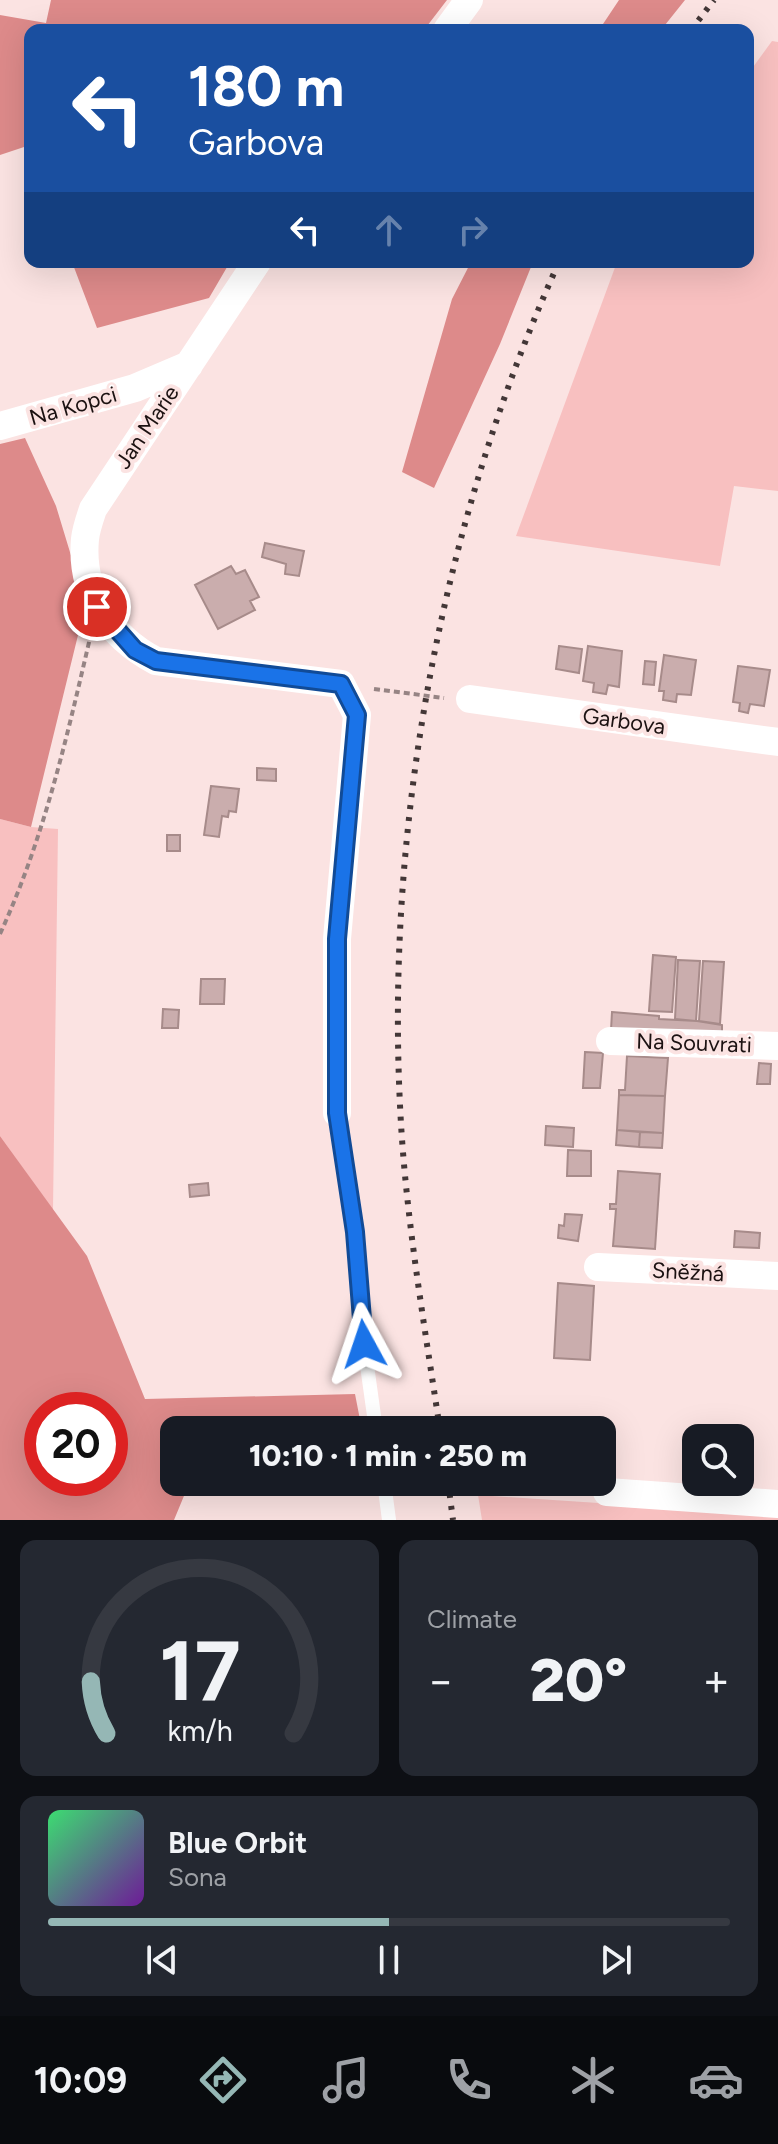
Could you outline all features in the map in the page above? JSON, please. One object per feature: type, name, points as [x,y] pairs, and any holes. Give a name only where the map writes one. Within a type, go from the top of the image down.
[{"type":"street","points":[[451,24],[469,0]]},
{"type":"street","name":"Jan Marie","points":[[97,607],[87,569],[85,539],[93,509],[253,268]]},
{"type":"street","name":"Na Kopci","points":[[0,426],[135,388],[189,365]]},
{"type":"street","points":[[97,607],[135,650],[156,661],[341,684],[357,715],[337,939],[337,1113]]},
{"type":"street","name":"Garbova","points":[[470,699],[778,742]]},
{"type":"street","name":"Na Souvrati","points":[[610,1041],[778,1046]]},
{"type":"street","name":"Sněžná","points":[[598,1267],[778,1276]]},
{"type":"street","points":[[616,1493],[778,1504]]},
{"type":"lane","points":[[337,1113],[355,1232],[364,1344],[374,1416]]},
{"type":"lane","points":[[386,1496],[389,1520]]},
{"type":"path","points":[[0,934],[29,867],[52,795],[97,607]]},
{"type":"path","points":[[341,684],[427,697],[470,699]]},
{"type":"shaded area","points":[[51,0],[447,0],[429,24],[24,24],[24,147],[0,155],[0,15],[46,23]]},
{"type":"shaded area","points":[[619,0],[685,0],[666,24],[603,24]]},
{"type":"shaded area","points":[[772,41],[778,42],[778,491],[734,486],[720,566],[516,536],[615,268],[754,268],[754,66]]},
{"type":"shaded area","points":[[74,268],[226,268],[209,298],[97,328]]},
{"type":"shaded area","points":[[468,268],[531,268],[500,344],[434,488],[402,472],[452,299]]},
{"type":"shaded area","points":[[25,438],[56,506],[76,572],[80,627],[31,827],[0,819],[0,444]]},
{"type":"shaded area","points":[[0,819],[31,827],[58,829],[53,1210],[0,1136]]},
{"type":"shaded area","points":[[0,1136],[87,1256],[145,1399],[355,1394],[359,1416],[160,1416],[160,1496],[184,1496],[174,1520],[0,1520]]},
{"type":"shaded area","points":[[478,1496],[778,1515],[778,1520],[482,1520]]},
{"type":"building","points":[[265,543],[304,551],[299,576],[285,574],[286,564],[262,557]]},
{"type":"building","points":[[231,566],[236,574],[245,570],[259,597],[250,601],[255,610],[218,629],[195,585]]},
{"type":"building","points":[[559,646],[582,649],[579,673],[556,669]]},
{"type":"building","points":[[588,646],[622,651],[619,687],[608,685],[606,694],[593,692],[594,683],[583,681]]},
{"type":"building","points":[[664,655],[696,660],[691,695],[677,694],[676,702],[663,700],[664,691],[659,691]]},
{"type":"building","points":[[645,661],[656,662],[654,685],[643,684]]},
{"type":"building","points":[[738,666],[770,670],[764,706],[750,704],[748,713],[739,711],[740,703],[733,702]]},
{"type":"building","points":[[257,768],[276,769],[276,781],[257,780]]},
{"type":"building","points":[[211,786],[239,789],[236,812],[229,811],[228,817],[222,816],[219,837],[204,835]]},
{"type":"building","points":[[167,835],[180,835],[180,851],[167,851]]},
{"type":"building","points":[[653,955],[676,957],[672,1012],[649,1011]]},
{"type":"building","points":[[678,960],[700,961],[696,1021],[675,1019]]},
{"type":"building","points":[[703,961],[724,962],[720,1024],[699,1021]]},
{"type":"building","points":[[201,979],[225,979],[224,1004],[200,1004]]},
{"type":"building","points":[[163,1009],[179,1010],[178,1028],[162,1028]]},
{"type":"building","points":[[612,1012],[722,1025],[722,1039],[611,1030]]},
{"type":"building","points":[[585,1052],[603,1053],[600,1088],[583,1088]]},
{"type":"building","points":[[627,1056],[668,1058],[665,1096],[619,1095],[619,1090],[625,1090]]},
{"type":"building","points":[[759,1063],[771,1064],[770,1084],[757,1084]]},
{"type":"building","points":[[619,1095],[665,1096],[663,1133],[617,1130]]},
{"type":"building","points":[[546,1126],[574,1128],[573,1147],[545,1145]]},
{"type":"building","points":[[617,1130],[640,1132],[639,1147],[616,1145]]},
{"type":"building","points":[[640,1132],[663,1133],[662,1148],[639,1147]]},
{"type":"building","points":[[568,1150],[591,1151],[591,1176],[567,1176]]},
{"type":"building","points":[[618,1171],[660,1174],[655,1249],[613,1246],[616,1209],[610,1209],[610,1204],[616,1204]]},
{"type":"building","points":[[208,1183],[209,1195],[190,1197],[189,1185]]},
{"type":"building","points":[[565,1214],[582,1215],[578,1241],[558,1238],[559,1225],[564,1226]]},
{"type":"building","points":[[735,1231],[760,1233],[759,1248],[734,1247]]},
{"type":"building","points":[[558,1283],[594,1286],[590,1360],[554,1358]]},
{"type":"railway","points":[[696,24],[714,0]]},
{"type":"railway","points":[[438,1416],[411,1227],[400,1105],[398,998],[402,890],[413,782],[430,674],[454,567],[483,463],[518,361],[557,268]]},
{"type":"railway","points":[[450,1496],[453,1520]]},
{"type":"route","points":[[97,607],[135,650],[156,661],[341,684],[357,715],[337,939],[337,1113],[355,1232],[364,1344]]}]
